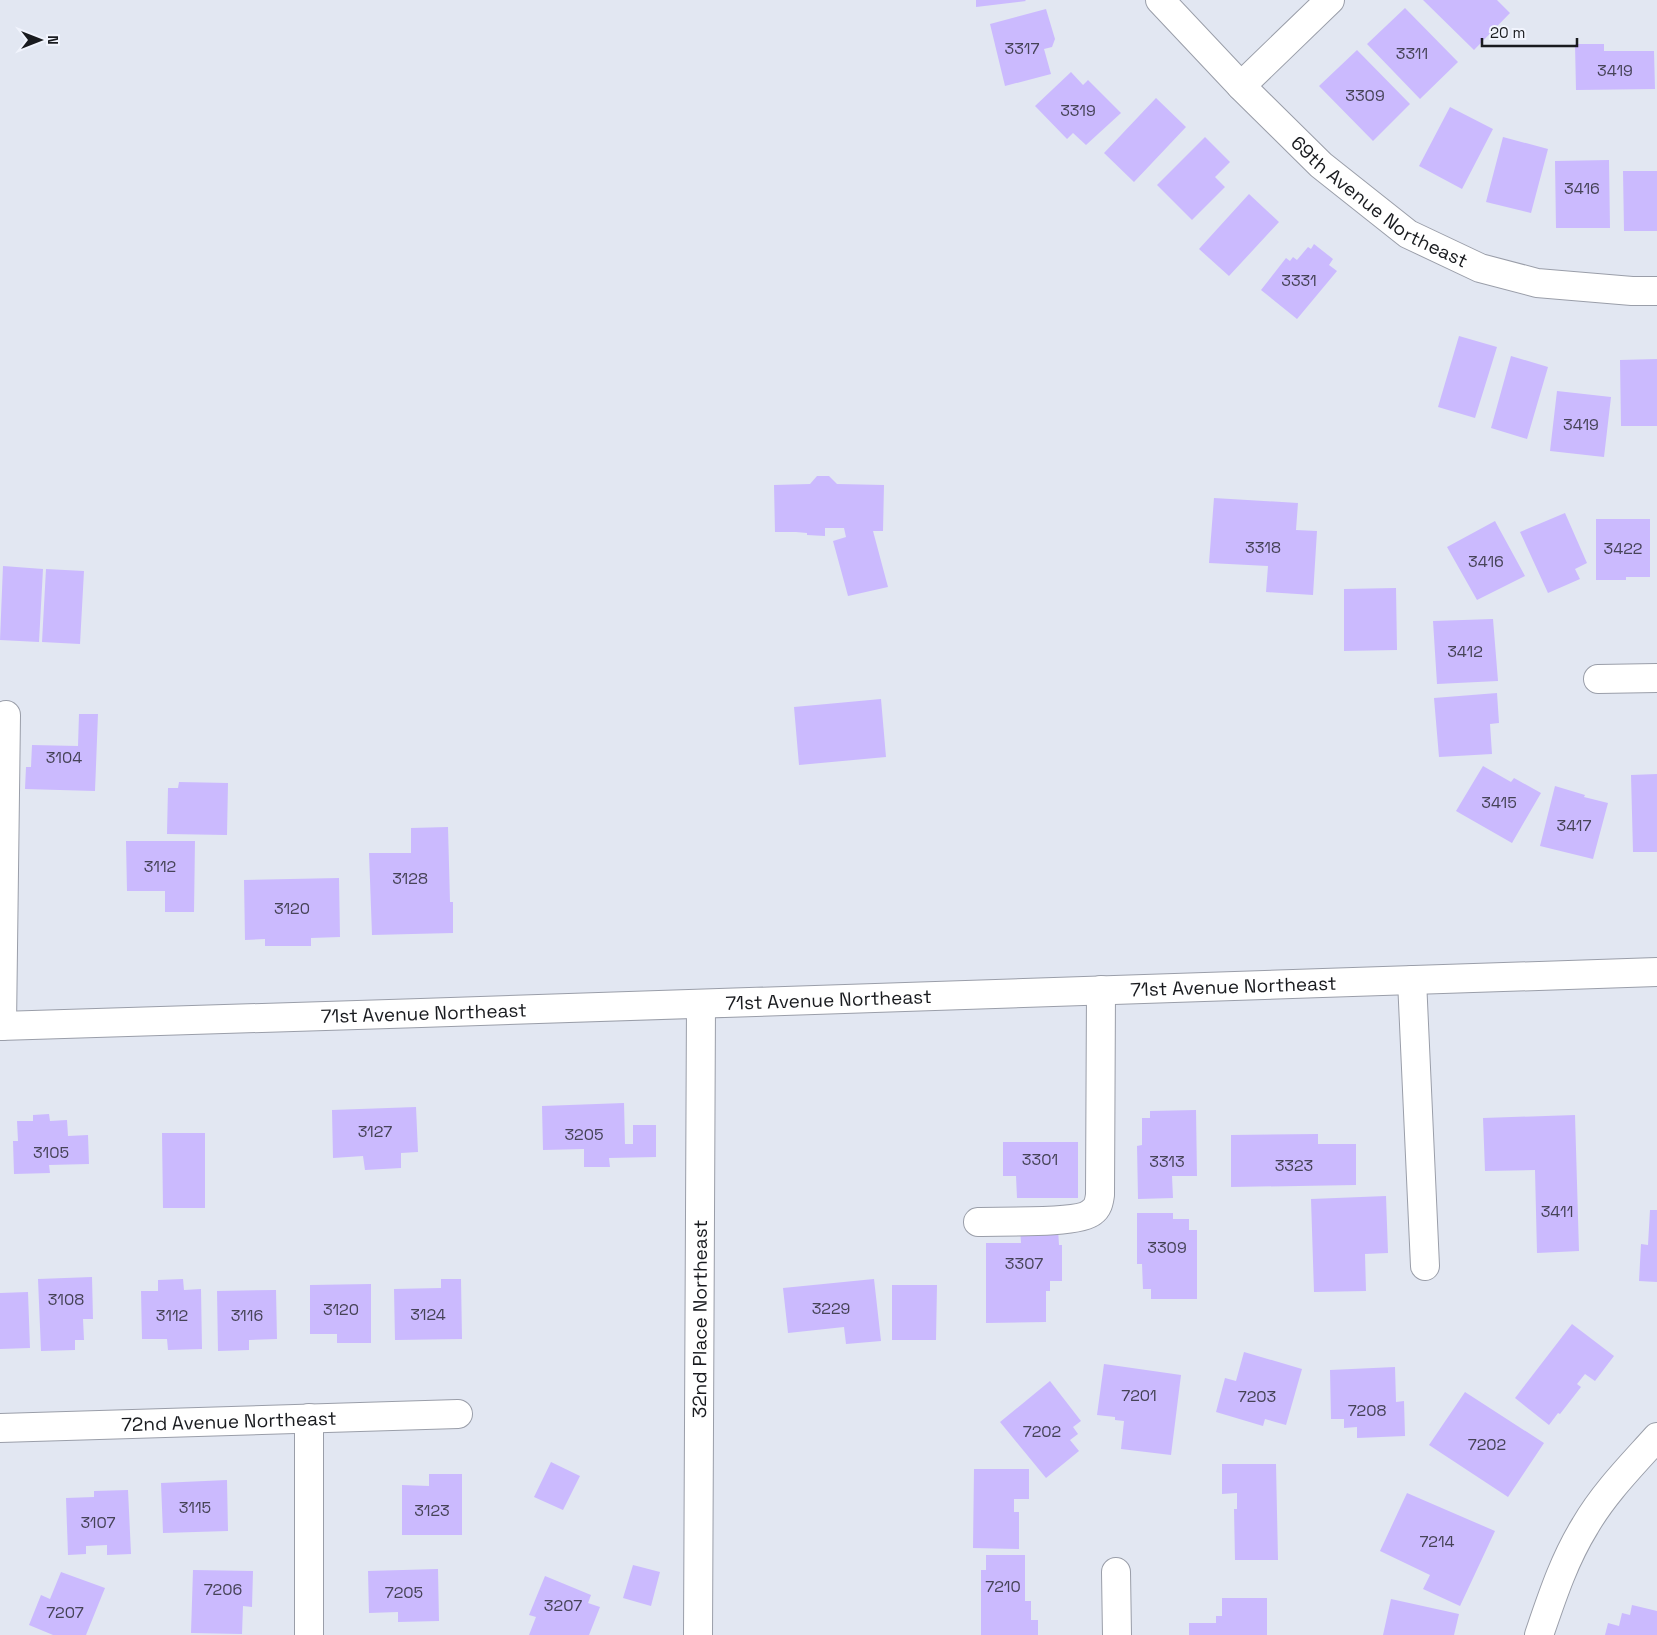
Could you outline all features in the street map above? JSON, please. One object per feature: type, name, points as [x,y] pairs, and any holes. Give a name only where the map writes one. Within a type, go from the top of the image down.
[{"type":"street","name":"69th Avenue Northeast","points":[[1160,0],[1321,165],[1408,234],[1480,268],[1537,283],[1657,291]]},
{"type":"street","points":[[1242,86],[1330,0]]},
{"type":"street","points":[[1598,679],[1657,678]]},
{"type":"street","points":[[1,1026],[6,714]]},
{"type":"street","name":"71st Avenue Northeast","points":[[1,1026],[1657,972]]},
{"type":"street","points":[[1412,980],[1425,1266]]},
{"type":"street","points":[[978,1222],[1071,1219],[1087,1216],[1098,1205],[1100,1195],[1102,990]]},
{"type":"street","name":"32nd Place Northeast","points":[[698,1635],[701,1004]]},
{"type":"street","name":"72nd Avenue Northeast","points":[[0,1428],[458,1414]]},
{"type":"street","points":[[309,1418],[309,1635]]},
{"type":"street","points":[[1539,1635],[1556,1583],[1585,1525],[1609,1492],[1657,1437]]},
{"type":"street","points":[[1116,1572],[1117,1635]]},
{"type":"building","points":[[976,0],[1025,0],[1026,1],[976,7]]},
{"type":"building","points":[[1423,0],[1497,0],[1510,13],[1474,50]]},
{"type":"building","points":[[1405,8],[1458,62],[1420,99],[1367,44]]},
{"type":"building","points":[[1046,9],[1055,39],[1052,47],[1044,49],[1051,74],[1005,86],[990,24]]},
{"type":"building","points":[[1575,44],[1604,44],[1604,51],[1654,51],[1655,89],[1576,90]]},
{"type":"building","points":[[1357,50],[1410,104],[1373,141],[1319,86]]},
{"type":"building","points":[[1071,72],[1083,85],[1088,80],[1121,113],[1086,145],[1073,133],[1067,139],[1035,106]]},
{"type":"building","points":[[1156,98],[1186,127],[1134,182],[1104,153]]},
{"type":"building","points":[[1450,107],[1493,129],[1462,189],[1419,166]]},
{"type":"building","points":[[1205,137],[1230,162],[1215,177],[1225,187],[1192,220],[1157,185]]},
{"type":"building","points":[[1503,137],[1548,149],[1531,213],[1486,202]]},
{"type":"building","points":[[1609,160],[1610,228],[1556,228],[1555,161]]},
{"type":"building","points":[[1623,171],[1657,171],[1657,231],[1624,231]]},
{"type":"building","points":[[1249,194],[1279,222],[1229,276],[1199,249]]},
{"type":"building","points":[[1314,244],[1333,259],[1329,265],[1337,271],[1297,319],[1261,290],[1286,258],[1290,261],[1293,257],[1297,260],[1308,247],[1311,249]]},
{"type":"building","points":[[1459,336],[1497,347],[1475,418],[1438,407]]},
{"type":"building","points":[[1511,356],[1548,367],[1527,439],[1491,428]]},
{"type":"building","points":[[1657,359],[1657,426],[1621,426],[1620,360]]},
{"type":"building","points":[[1557,391],[1611,397],[1604,457],[1550,451]]},
{"type":"building","points":[[817,476],[829,476],[837,484],[884,485],[883,531],[873,531],[888,587],[848,596],[833,541],[846,537],[844,528],[825,528],[825,536],[796,532],[775,532],[774,485],[810,484]]},
{"type":"building","points":[[1214,498],[1298,503],[1296,530],[1317,531],[1313,595],[1266,592],[1268,566],[1209,563]]},
{"type":"building","points":[[1565,513],[1587,563],[1575,569],[1580,579],[1548,593],[1520,532]]},
{"type":"building","points":[[1596,519],[1650,519],[1650,577],[1626,577],[1626,580],[1596,580]]},
{"type":"building","points":[[1495,521],[1525,576],[1477,600],[1447,547]]},
{"type":"building","points":[[3,566],[43,569],[39,642],[0,640]]},
{"type":"building","points":[[46,569],[84,571],[80,644],[42,642]]},
{"type":"building","points":[[1396,588],[1397,650],[1344,651],[1344,589]]},
{"type":"building","points":[[1493,619],[1498,681],[1437,684],[1433,621]]},
{"type":"building","points":[[1497,693],[1499,723],[1490,724],[1492,754],[1439,757],[1434,698]]},
{"type":"building","points":[[881,699],[886,757],[799,765],[794,707]]},
{"type":"building","points":[[79,714],[98,714],[95,791],[25,789],[26,767],[31,767],[32,745],[78,746]]},
{"type":"building","points":[[1483,766],[1511,782],[1514,778],[1541,793],[1512,843],[1456,811]]},
{"type":"building","points":[[1657,774],[1657,852],[1633,852],[1631,775]]},
{"type":"building","points":[[179,782],[228,783],[227,835],[167,834],[168,788],[178,788]]},
{"type":"building","points":[[1555,786],[1585,795],[1584,797],[1608,803],[1593,859],[1540,846]]},
{"type":"building","points":[[448,827],[450,902],[453,902],[453,933],[372,935],[369,853],[411,853],[411,828]]},
{"type":"building","points":[[126,841],[195,841],[194,912],[165,912],[165,891],[127,891]]},
{"type":"building","points":[[339,878],[340,937],[311,938],[311,946],[265,946],[265,939],[245,940],[244,880]]},
{"type":"building","points":[[624,1103],[625,1144],[633,1144],[633,1125],[656,1125],[656,1157],[609,1158],[610,1167],[584,1167],[584,1149],[543,1150],[542,1106]]},
{"type":"building","points":[[416,1107],[418,1152],[401,1153],[401,1168],[365,1170],[363,1156],[333,1158],[332,1110]]},
{"type":"building","points":[[1196,1110],[1197,1176],[1172,1176],[1173,1198],[1138,1199],[1137,1146],[1142,1145],[1142,1118],[1150,1118],[1150,1111]]},
{"type":"building","points":[[49,1114],[50,1121],[67,1120],[68,1136],[88,1135],[89,1164],[49,1165],[50,1173],[14,1174],[13,1141],[18,1141],[17,1121],[33,1121],[33,1115]]},
{"type":"building","points":[[1575,1115],[1579,1251],[1537,1253],[1535,1170],[1485,1171],[1483,1118]]},
{"type":"building","points":[[162,1133],[205,1133],[205,1208],[163,1208]]},
{"type":"building","points":[[1318,1134],[1318,1144],[1356,1144],[1356,1185],[1231,1187],[1231,1135]]},
{"type":"building","points":[[1003,1142],[1078,1142],[1078,1198],[1017,1198],[1016,1176],[1003,1176]]},
{"type":"building","points":[[1386,1196],[1388,1253],[1365,1254],[1366,1291],[1314,1292],[1311,1199]]},
{"type":"building","points":[[1650,1210],[1657,1210],[1657,1282],[1639,1281],[1641,1244],[1648,1245]]},
{"type":"building","points":[[1137,1213],[1173,1213],[1173,1219],[1189,1219],[1189,1230],[1197,1230],[1197,1299],[1151,1299],[1151,1289],[1143,1289],[1142,1264],[1137,1264]]},
{"type":"building","points":[[1020,1229],[1058,1229],[1059,1245],[1062,1245],[1062,1281],[1050,1281],[1050,1291],[1046,1291],[1046,1322],[986,1323],[986,1243],[1021,1243]]},
{"type":"building","points":[[92,1277],[93,1319],[83,1319],[84,1340],[75,1340],[75,1350],[41,1351],[38,1279]]},
{"type":"building","points":[[183,1279],[184,1290],[201,1289],[202,1349],[168,1350],[167,1339],[142,1339],[141,1291],[158,1291],[158,1280]]},
{"type":"building","points":[[441,1279],[461,1279],[462,1339],[395,1340],[394,1289],[441,1288]]},
{"type":"building","points":[[874,1279],[881,1341],[846,1344],[844,1327],[788,1333],[783,1288]]},
{"type":"building","points":[[371,1284],[371,1343],[337,1343],[337,1334],[310,1334],[310,1285]]},
{"type":"building","points":[[892,1285],[937,1285],[936,1340],[892,1340]]},
{"type":"building","points":[[276,1290],[277,1339],[249,1340],[249,1350],[218,1351],[217,1291]]},
{"type":"building","points":[[28,1292],[30,1348],[0,1349],[0,1293]]},
{"type":"building","points":[[1572,1324],[1614,1356],[1595,1381],[1585,1374],[1577,1384],[1581,1387],[1549,1425],[1515,1398]]},
{"type":"building","points":[[1244,1352],[1302,1369],[1286,1425],[1265,1419],[1263,1426],[1216,1412],[1225,1378],[1236,1381]]},
{"type":"building","points":[[1104,1364],[1181,1375],[1171,1455],[1121,1449],[1124,1421],[1115,1420],[1115,1417],[1097,1415]]},
{"type":"building","points":[[1395,1367],[1396,1402],[1404,1401],[1405,1436],[1357,1438],[1357,1427],[1344,1428],[1344,1419],[1331,1419],[1330,1370]]},
{"type":"building","points":[[1050,1381],[1081,1421],[1073,1427],[1078,1434],[1070,1440],[1079,1451],[1046,1478],[1000,1422]]},
{"type":"building","points":[[1465,1392],[1544,1443],[1508,1497],[1429,1445]]},
{"type":"building","points":[[551,1462],[580,1476],[563,1510],[534,1497]]},
{"type":"building","points":[[1222,1464],[1276,1464],[1278,1560],[1235,1560],[1234,1509],[1237,1509],[1237,1493],[1222,1494]]},
{"type":"building","points":[[974,1469],[1029,1469],[1029,1499],[1014,1499],[1014,1512],[1019,1512],[1019,1549],[973,1548]]},
{"type":"building","points":[[429,1474],[462,1474],[462,1535],[402,1535],[402,1485],[429,1486]]},
{"type":"building","points":[[227,1480],[228,1531],[163,1533],[161,1483]]},
{"type":"building","points":[[128,1490],[131,1554],[107,1555],[107,1545],[86,1546],[86,1554],[68,1555],[66,1498],[94,1497],[94,1491]]},
{"type":"building","points":[[1407,1493],[1495,1531],[1460,1606],[1423,1589],[1430,1575],[1380,1551]]},
{"type":"building","points":[[986,1555],[1025,1555],[1025,1601],[1031,1601],[1031,1620],[1038,1620],[1038,1635],[981,1635],[981,1570],[986,1570]]},
{"type":"building","points":[[633,1565],[660,1572],[651,1606],[623,1598]]},
{"type":"building","points":[[438,1569],[439,1621],[398,1622],[398,1612],[369,1613],[368,1571]]},
{"type":"building","points":[[193,1570],[253,1571],[252,1607],[243,1606],[242,1634],[191,1633]]},
{"type":"building","points":[[61,1572],[105,1588],[86,1635],[53,1635],[29,1625],[41,1595],[50,1599]]},
{"type":"building","points":[[545,1576],[591,1595],[588,1603],[600,1607],[589,1635],[529,1635],[536,1617],[529,1615]]},
{"type":"building","points":[[1222,1598],[1267,1598],[1267,1635],[1189,1635],[1189,1623],[1216,1623],[1216,1616],[1222,1616]]},
{"type":"building","points":[[1391,1599],[1459,1614],[1454,1635],[1383,1635]]},
{"type":"building","points":[[1632,1605],[1657,1611],[1657,1635],[1605,1635],[1608,1623],[1619,1626],[1622,1613],[1630,1615]]}]
